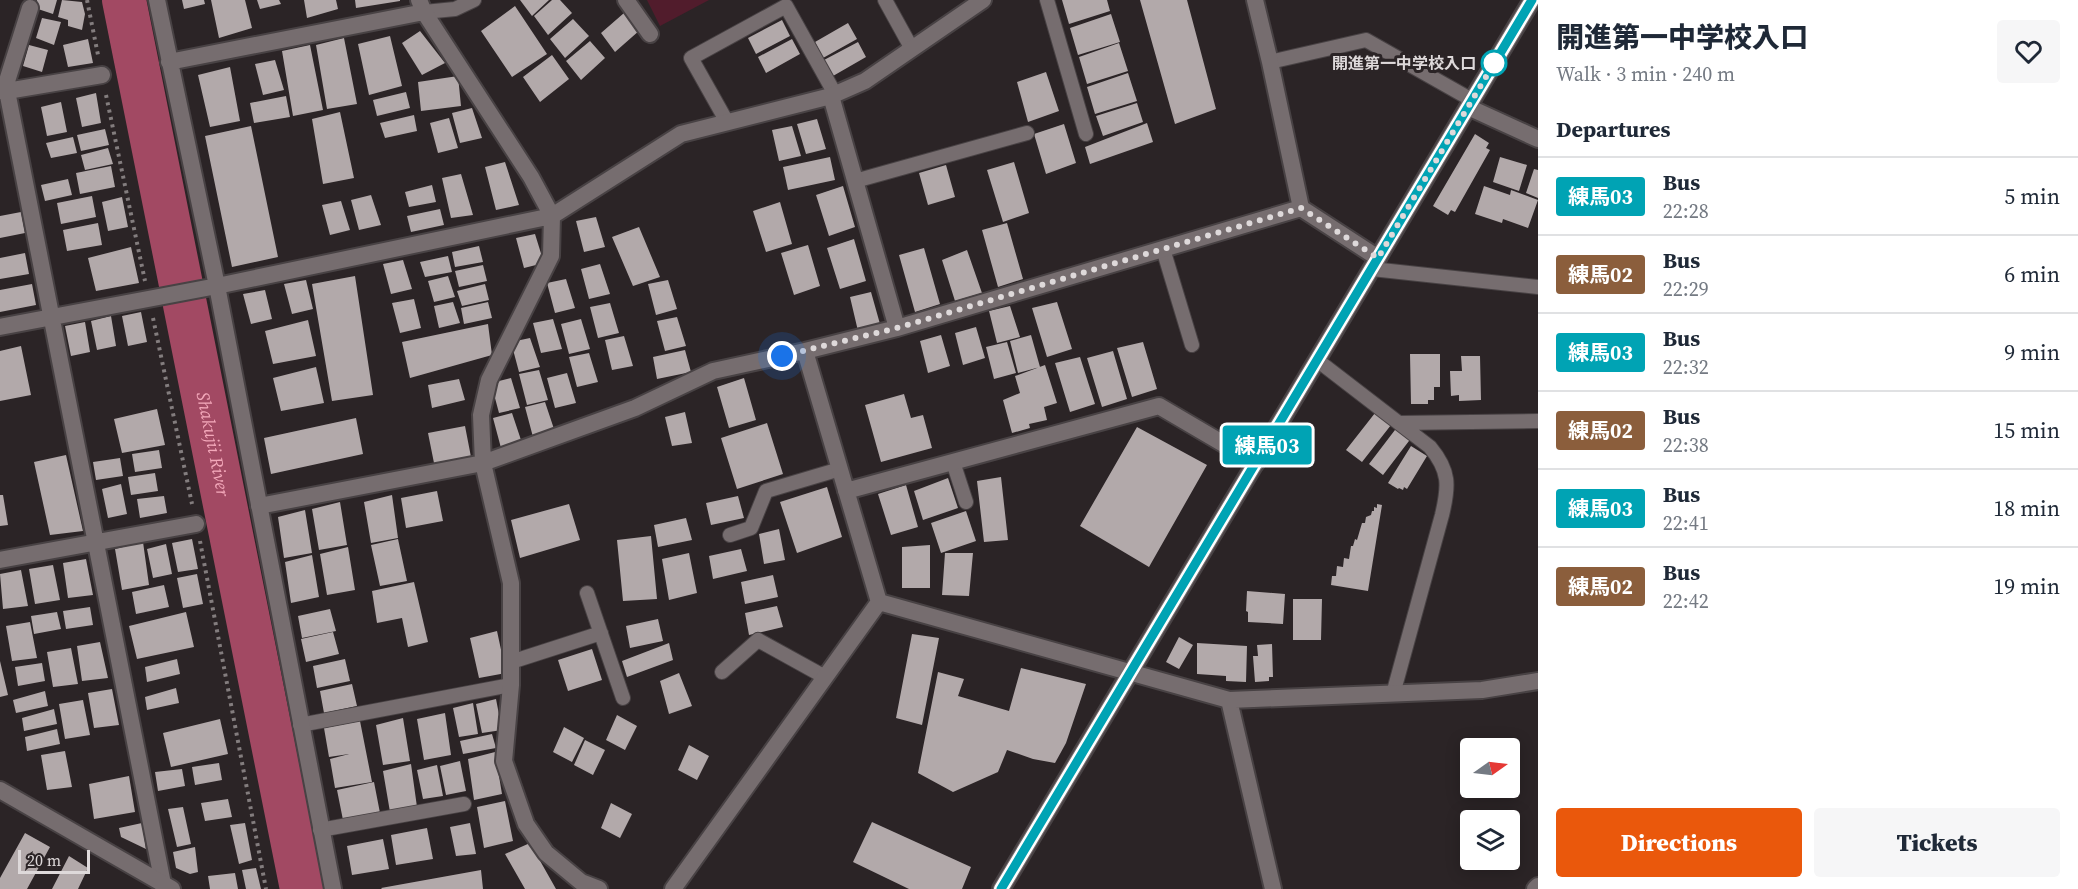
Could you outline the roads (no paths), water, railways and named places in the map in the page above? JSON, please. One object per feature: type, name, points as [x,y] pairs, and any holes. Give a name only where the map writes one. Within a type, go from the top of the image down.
[{"type":"street","points":[[157,0],[209,287],[259,506],[333,889]]},
{"type":"street","points":[[626,0],[650,34]]},
{"type":"street","points":[[0,327],[209,287],[552,216],[681,134],[833,95],[865,81],[983,0]]},
{"type":"street","points":[[1255,0],[1301,208],[1375,263]]},
{"type":"street","points":[[1000,889],[1532,0]]},
{"type":"street","points":[[169,62],[421,6],[531,177],[552,216],[551,256],[489,380],[481,415],[483,463],[511,583],[511,685],[504,762],[526,824],[546,853],[581,882],[599,889]]},
{"type":"street","points":[[30,8],[4,91],[52,317],[166,887]]},
{"type":"street","points":[[4,91],[102,75]]},
{"type":"street","points":[[833,95],[897,328]]},
{"type":"street","points":[[1470,104],[1538,139]]},
{"type":"street","points":[[259,506],[483,463],[635,408],[713,371],[897,328],[1301,208]]},
{"type":"street","points":[[805,351],[879,602]]},
{"type":"street","points":[[846,491],[1159,406],[1256,463]]},
{"type":"street","points":[[0,560],[196,524]]},
{"type":"street","points":[[879,602],[1229,700],[1482,690],[1538,681]]},
{"type":"street","points":[[674,889],[879,602]]},
{"type":"street","points":[[1229,700],[1273,889]]},
{"type":"street","points":[[0,790],[166,887]]},
{"type":"street","points":[[1535,889],[1538,886]]},
{"type":"lane","points":[[421,6],[455,9],[474,0]]},
{"type":"lane","points":[[885,0],[912,49]]},
{"type":"lane","points":[[1047,0],[1086,134]]},
{"type":"lane","points":[[727,122],[691,58],[786,6],[833,95]]},
{"type":"lane","points":[[1270,63],[1366,40],[1470,104]]},
{"type":"lane","points":[[855,181],[1027,133]]},
{"type":"lane","points":[[1163,249],[1192,345]]},
{"type":"lane","points":[[1375,263],[1538,287]]},
{"type":"lane","points":[[1317,360],[1430,447],[1441,460],[1446,476],[1447,492],[1393,694]]},
{"type":"lane","points":[[1399,423],[1538,421]]},
{"type":"lane","points":[[953,462],[966,502]]},
{"type":"lane","points":[[730,535],[751,528],[766,491],[840,469]]},
{"type":"lane","points":[[587,592],[623,698]]},
{"type":"lane","points":[[511,662],[601,633]]},
{"type":"lane","points":[[722,672],[758,640],[825,678]]},
{"type":"lane","points":[[300,725],[511,685]]},
{"type":"lane","points":[[320,830],[464,804]]},
{"type":"waterway","name":"Shakujii River","points":[[124,0],[302,889]]},
{"type":"place","name":"開進第一中学校入口","points":[[1494,63]]}]
